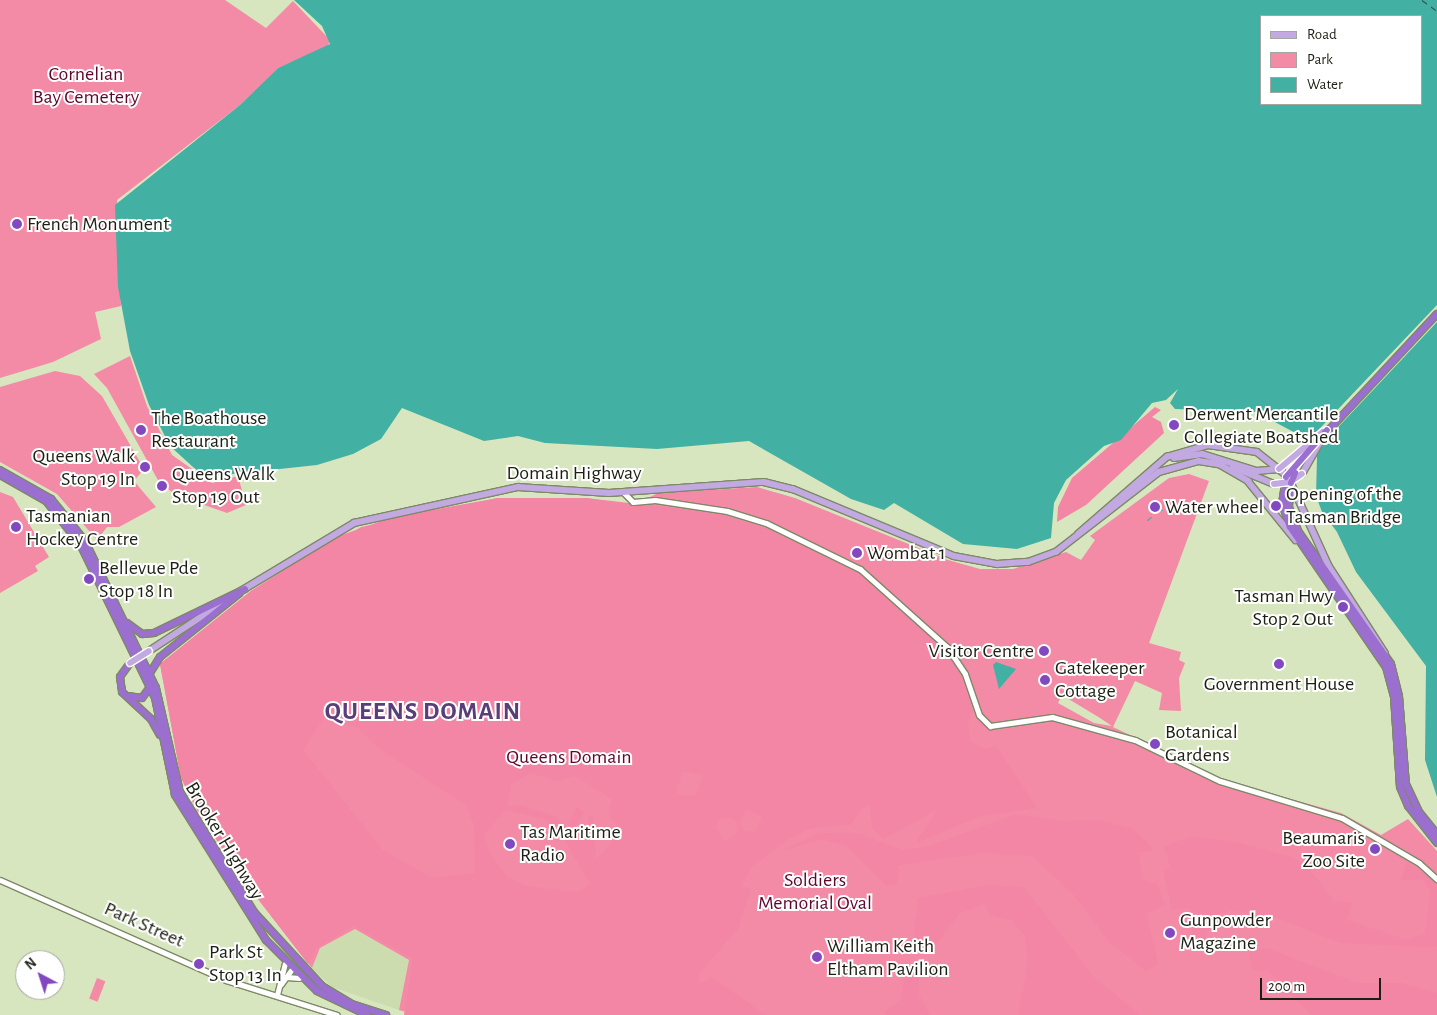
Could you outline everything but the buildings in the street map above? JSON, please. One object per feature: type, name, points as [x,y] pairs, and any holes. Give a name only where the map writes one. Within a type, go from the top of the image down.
[{"type":"highway","points":[[1437,314],[1327,430],[1286,477],[1283,508],[1301,545],[1386,667],[1394,697],[1400,787],[1412,811],[1437,843]]},
{"type":"highway","points":[[1327,430],[1291,483],[1289,507],[1298,531],[1385,653],[1398,685],[1406,784],[1419,812],[1437,834]]},
{"type":"highway","points":[[0,470],[27,481],[63,510],[90,556]]},
{"type":"highway","name":"Brooker Highway","points":[[0,475],[34,492],[57,511],[90,556],[150,686],[164,753],[182,808],[285,964],[299,978],[329,999],[367,1015]]},
{"type":"highway","name":"Brooker Highway","points":[[102,582],[118,609],[151,678],[164,712],[172,770],[183,799],[278,942],[333,993],[386,1015]]},
{"type":"highway","points":[[118,609],[132,629],[148,634],[245,589]]},
{"type":"highway","points":[[151,678],[149,669],[160,656],[245,589]]},
{"type":"highway","points":[[130,663],[123,680],[127,695],[142,698],[150,686]]},
{"type":"highway","points":[[130,663],[120,677],[122,692],[155,725],[164,753]]},
{"type":"highway","points":[[278,942],[291,962],[291,970]]},
{"type":"main road","name":"Domain Highway","points":[[1127,490],[1161,463],[1187,455],[1216,457],[1262,471],[1278,469],[1327,430]]},
{"type":"main road","name":"Domain Highway","points":[[1124,500],[1163,466],[1192,458],[1220,462],[1274,484],[1290,482],[1302,474],[1327,430]]},
{"type":"main road","name":"Domain Highway","points":[[1016,563],[1063,545],[1160,461],[1195,447],[1239,447],[1270,458],[1292,481],[1329,566],[1385,653]]},
{"type":"main road","name":"Domain Highway","points":[[130,663],[328,536],[378,515],[507,488],[623,492],[743,481],[774,483],[954,556],[989,564],[1016,563],[1065,548],[1168,466],[1192,461],[1212,462],[1250,482],[1301,545]]},
{"type":"street","points":[[623,492],[633,502],[655,500],[727,511],[766,523],[860,569],[947,647],[965,674],[980,715],[990,726],[1052,717],[1135,740],[1220,781],[1342,818],[1419,863],[1437,879]]},
{"type":"street","name":"Park Street","points":[[0,880],[226,980],[337,1015]]},
{"type":"street","points":[[277,995],[285,964]]},
{"type":"street","points":[[280,986],[291,970]]},
{"type":"street","points":[[285,978],[299,978]]},
{"type":"shaded area","points":[[355,928],[409,960],[399,1010],[332,987],[312,968],[320,948]]},
{"type":"green space","name":"Cornelian Bay Cemetery","points":[[0,0],[225,0],[266,28],[293,1],[330,40],[328,46],[278,68],[240,105],[117,200],[121,306],[95,312],[101,339],[53,362],[0,378]]},
{"type":"green space","points":[[130,356],[147,406],[172,455],[212,483],[238,476],[246,505],[227,513],[176,495],[159,482],[107,388],[94,374]]},
{"type":"green space","points":[[55,371],[80,376],[102,396],[144,469],[134,481],[156,507],[119,527],[107,527],[97,540],[57,494],[0,462],[0,387]]},
{"type":"green space","points":[[1155,407],[1161,410],[1152,417],[1161,422],[1164,433],[1086,505],[1057,522],[1058,507],[1072,478]]},
{"type":"green space","name":"Queens Domain","points":[[1189,474],[1209,481],[1149,643],[1181,652],[1179,660],[1185,663],[1179,678],[1181,711],[1159,710],[1162,693],[1135,681],[1113,727],[1226,781],[1341,813],[1381,835],[1408,819],[1437,851],[1437,1015],[416,1015],[399,1010],[409,960],[355,929],[320,948],[312,968],[241,877],[181,778],[160,664],[251,591],[361,527],[498,498],[586,498],[634,505],[658,493],[757,487],[795,498],[948,560],[980,569],[1013,569],[1066,552],[1081,560],[1095,540],[1090,536],[1169,478]],"holes":[[[1062,695],[1112,726],[1094,723],[1058,703]]]},
{"type":"green space","name":"Tasmanian Hockey Centre","points":[[0,492],[13,497],[49,557],[35,566],[38,571],[0,593]]},
{"type":"green space","name":"Queens Domain","points":[[498,498],[586,498],[715,513],[780,532],[841,562],[886,593],[945,650],[962,677],[973,710],[968,725],[971,742],[984,749],[996,746],[1037,808],[981,816],[916,843],[938,809],[884,839],[872,829],[870,806],[862,808],[850,825],[812,828],[789,838],[751,868],[742,886],[751,889],[738,929],[698,975],[700,984],[711,977],[766,1015],[404,1015],[413,958],[353,926],[317,948],[308,964],[241,877],[196,809],[181,778],[160,664],[251,591],[336,537],[393,517]],"holes":[[[323,719],[357,727],[378,748],[466,805],[474,825],[475,873],[432,878],[383,850],[303,750]],[[683,771],[703,775],[696,796],[675,795]],[[530,773],[558,781],[575,776],[612,799],[608,814],[617,825],[610,845],[596,859],[593,818],[589,815],[587,834],[575,827],[584,812],[576,807],[567,829],[555,816],[519,805],[507,807],[511,784]],[[747,809],[762,817],[755,832],[744,831],[739,823]],[[506,810],[544,819],[561,833],[590,884],[580,892],[522,885],[507,876],[491,855],[484,834]],[[728,817],[736,821],[739,830],[726,841],[715,828],[719,819]]]},
{"type":"green space","points":[[1016,814],[1062,821],[1099,820],[1133,829],[1147,842],[1153,850],[1139,853],[1142,879],[1158,885],[1165,905],[1147,914],[1158,964],[1146,971],[1110,943],[1073,894],[1032,856],[983,853],[899,865],[897,884],[887,886],[847,846],[820,839],[780,852],[820,833],[860,834],[902,850],[926,847]]},
{"type":"green space","points":[[1189,837],[1232,841],[1292,857],[1308,867],[1334,901],[1352,903],[1347,920],[1406,940],[1425,934],[1430,891],[1423,879],[1401,880],[1407,862],[1437,883],[1437,947],[1340,943],[1277,918],[1234,910],[1213,915],[1205,940],[1194,948],[1190,908],[1172,910],[1163,871],[1170,867],[1164,846]]},
{"type":"green space","points":[[989,885],[1024,887],[1093,976],[1140,1015],[1018,1015],[1028,963],[1025,936],[1011,920],[990,915],[984,904],[960,913],[937,943],[913,949],[918,898]]},
{"type":"green space","points":[[1267,948],[1357,983],[1401,983],[1437,993],[1437,1015],[1312,1015],[1292,995],[1284,994],[1286,987],[1268,971],[1252,970],[1249,952]]},
{"type":"green space","points":[[919,969],[919,994],[930,1015],[887,1015],[884,1012],[901,1000],[905,972]]},
{"type":"green space","points":[[97,978],[105,981],[98,1002],[89,999]]},
{"type":"water","points":[[294,0],[1437,0],[1437,797],[1425,760],[1426,666],[1356,572],[1337,532],[1322,512],[1316,496],[1317,456],[1305,438],[1256,412],[1175,409],[1170,403],[1178,389],[1166,400],[1152,403],[1121,440],[1104,446],[1066,480],[1054,503],[1051,538],[1017,549],[963,544],[894,503],[884,510],[851,499],[749,441],[657,449],[545,443],[518,436],[484,441],[402,408],[381,439],[353,454],[317,465],[204,477],[170,446],[149,405],[130,351],[118,287],[115,205],[240,105],[278,68],[330,44],[322,26]]},
{"type":"water","points":[[996,662],[1016,669],[999,689],[993,665]]},
{"type":"pier","points":[[1437,305],[1437,322],[1328,438],[1315,458],[1306,443]]},
{"type":"waterway","points":[[1154,509],[1162,510]]},
{"type":"waterway","points":[[1147,520],[1151,517]]},
{"type":"ferry route","points":[[1422,0],[1437,11]]},
{"type":"place","name":"French Monument","points":[[17,224]]},
{"type":"place","name":"Derwent Mercantile Collegiate Boatshed","points":[[1174,425]]},
{"type":"place","name":"The Boathouse Restaurant","points":[[141,430]]},
{"type":"place","name":"Queens Walk Stop 19 In","points":[[145,467]]},
{"type":"place","name":"Queens Walk Stop 19 Out","points":[[162,486]]},
{"type":"place","name":"Opening of the Tasman Bridge","points":[[1276,506]]},
{"type":"place","name":"Water wheel","points":[[1155,507]]},
{"type":"place","name":"Tasmanian Hockey Centre","points":[[16,527]]},
{"type":"place","name":"Wombat 1","points":[[857,553]]},
{"type":"place","name":"Bellevue Pde Stop 18 In","points":[[89,579]]},
{"type":"place","name":"Tasman Hwy Stop 2 Out","points":[[1343,607]]},
{"type":"place","name":"Visitor Centre","points":[[1044,651]]},
{"type":"place","name":"Government House","points":[[1279,664]]},
{"type":"place","name":"Gatekeeper Cottage","points":[[1045,680]]},
{"type":"place","name":"Botanical Gardens","points":[[1155,744]]},
{"type":"place","name":"Tas Maritime Radio","points":[[510,844]]},
{"type":"place","name":"Beaumaris Zoo Site","points":[[1375,849]]},
{"type":"place","name":"Gunpowder Magazine","points":[[1170,933]]},
{"type":"place","name":"William Keith Eltham Pavilion","points":[[817,957]]},
{"type":"place","name":"Park St Stop 13 In","points":[[199,964]]},
{"type":"district","name":"QUEENS DOMAIN","points":[[423,712]]},
{"type":"park label","name":"Soldiers Memorial Oval","points":[[815,892]]}]
